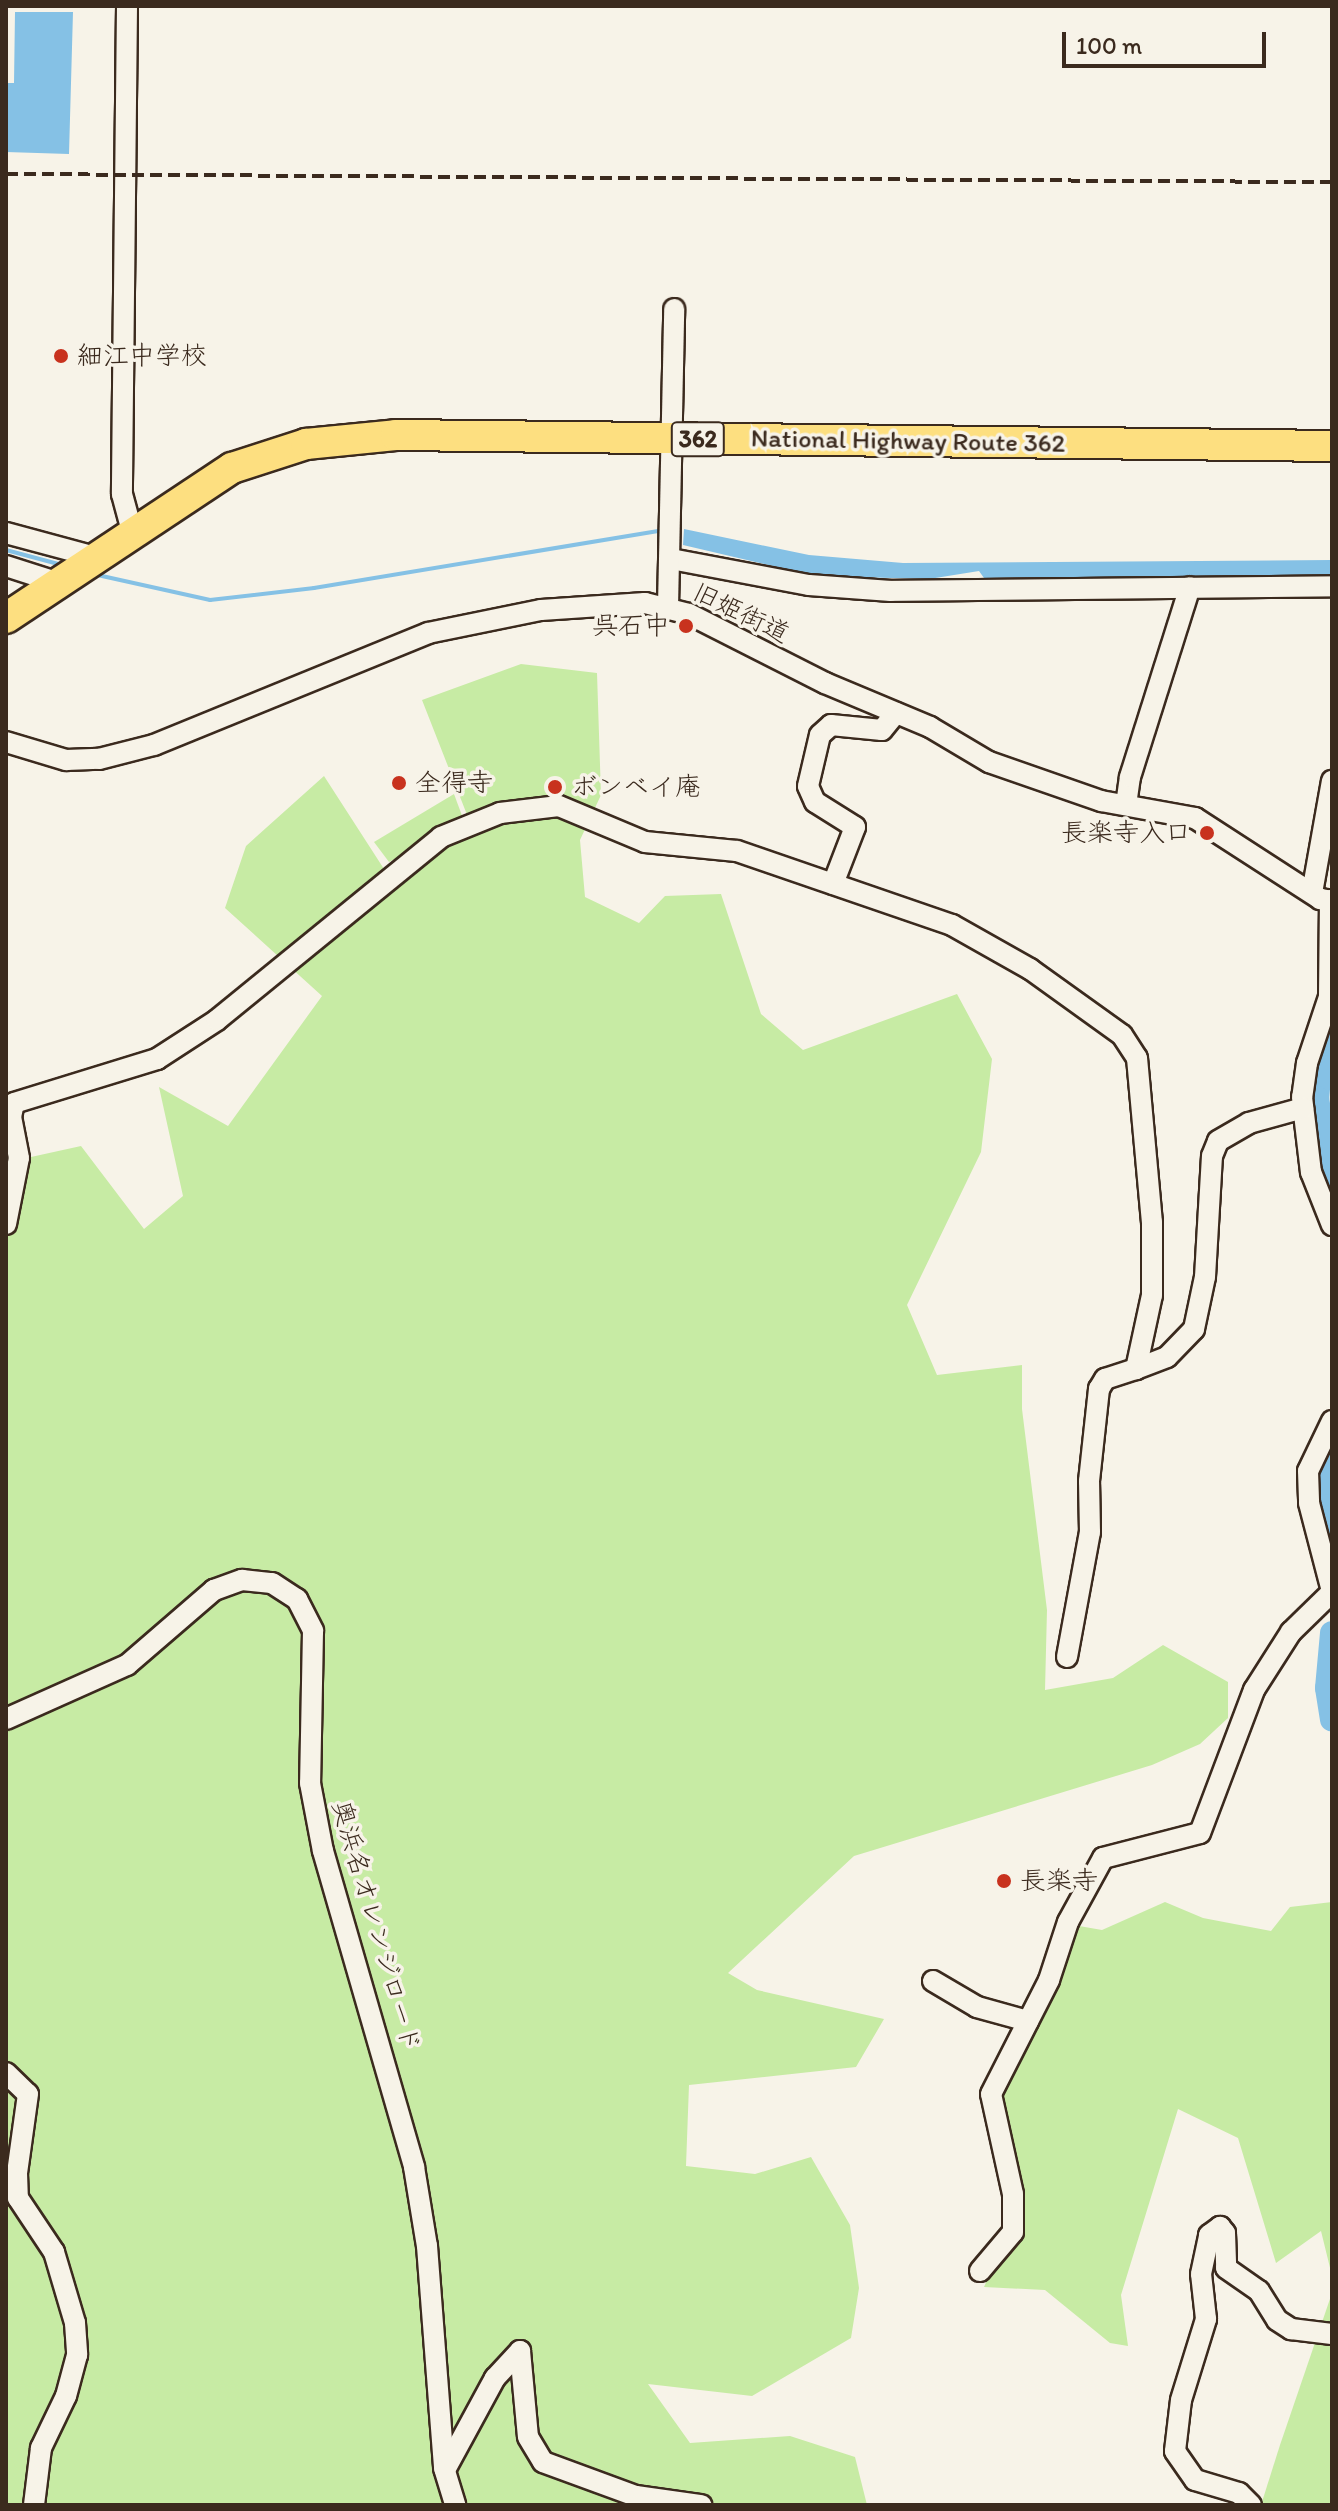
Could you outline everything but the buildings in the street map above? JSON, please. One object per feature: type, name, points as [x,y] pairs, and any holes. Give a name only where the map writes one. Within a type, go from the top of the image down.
[{"type":"highway","name":"National Highway Route 362","points":[[6,618],[132,531],[232,468],[306,444],[396,435],[1332,446]]},
{"type":"street","points":[[127,6],[122,494],[132,531]]},
{"type":"street","points":[[668,607],[672,556],[674,309]]},
{"type":"street","points":[[6,533],[95,557]]},
{"type":"street","points":[[672,556],[809,585],[891,591],[1332,586]]},
{"type":"street","points":[[6,566],[59,583]]},
{"type":"street","points":[[1126,805],[1130,777],[1190,587]]},
{"type":"street","name":"旧姫街道","points":[[6,742],[66,760],[99,759],[154,745],[428,633],[541,610],[633,602],[668,607],[896,713],[989,762],[1061,790],[1195,818],[1324,898]]},
{"type":"street","points":[[833,884],[855,827],[815,802],[808,786],[820,735],[831,725],[882,730],[896,713]]},
{"type":"street","points":[[1332,781],[1324,898],[1329,997],[1307,1063],[1303,1108],[1311,1172],[1332,1225]]},
{"type":"street","points":[[6,1224],[19,1158],[11,1117],[14,1103],[157,1059],[228,1011],[416,853],[500,813],[559,806],[645,842],[737,851],[952,925],[1007,955],[1105,1019],[1137,1058],[1152,1222],[1152,1295],[1136,1369]]},
{"type":"street","points":[[1067,1657],[1090,1532],[1089,1481],[1099,1389],[1105,1379],[1167,1357],[1194,1329],[1205,1277],[1212,1156],[1218,1141],[1249,1123],[1303,1108]]},
{"type":"street","points":[[980,2271],[1013,2232],[1013,2194],[991,2094],[1049,1980],[1068,1922],[1103,1858],[1200,1833],[1254,1690],[1291,1632],[1332,1592],[1309,1503],[1308,1471],[1332,1421]]},
{"type":"street","name":"奥浜名オレンジロード","points":[[6,1719],[127,1665],[214,1590],[242,1580],[272,1583],[297,1599],[313,1631],[310,1783],[323,1851],[414,2167],[427,2246],[444,2468],[453,2505]]},
{"type":"street","points":[[933,1981],[977,2007],[1028,2021]]},
{"type":"street","points":[[6,2073],[28,2094],[17,2173],[18,2198],[54,2252],[75,2323],[77,2355],[66,2396],[41,2448],[34,2505]]},
{"type":"street","points":[[1251,2505],[1239,2493],[1195,2480],[1175,2451],[1181,2400],[1206,2319],[1201,2274],[1209,2235],[1220,2227],[1225,2233],[1226,2268],[1259,2291],[1277,2320],[1291,2329],[1332,2334]]},
{"type":"street","points":[[444,2468],[495,2378],[520,2351],[528,2437],[543,2462],[636,2496],[701,2505]]},
{"type":"green space","points":[[521,664],[597,673],[601,795],[580,840],[585,897],[639,923],[665,896],[721,894],[761,1014],[803,1050],[957,994],[992,1059],[981,1152],[907,1305],[937,1375],[1022,1365],[1022,1409],[1047,1610],[1045,1690],[1113,1678],[1163,1645],[1228,1682],[1228,1718],[1200,1744],[1152,1765],[854,1856],[728,1973],[757,1990],[884,2019],[856,2067],[689,2085],[686,2166],[755,2174],[811,2157],[850,2225],[859,2288],[851,2338],[752,2396],[648,2384],[690,2443],[790,2436],[855,2457],[867,2505],[6,2505],[6,1113],[31,1157],[81,1146],[144,1229],[183,1196],[159,1087],[228,1126],[322,996],[225,908],[246,846],[324,776],[384,869],[473,830],[422,700]]},
{"type":"green space","points":[[454,794],[464,821],[389,862],[374,842]]},
{"type":"green space","points":[[1165,1902],[1203,1918],[1271,1931],[1290,1907],[1332,1902],[1332,2276],[1321,2231],[1276,2263],[1238,2138],[1178,2109],[1121,2295],[1128,2346],[1110,2343],[1045,2290],[984,2287],[1013,2223],[991,2094],[1062,1923],[1102,1930]]},
{"type":"green space","points":[[1332,2293],[1332,2505],[1261,2505],[1280,2445]]},
{"type":"water","points":[[15,12],[73,12],[69,154],[6,152],[6,83],[14,83]]},
{"type":"water","points":[[684,529],[809,555],[903,563],[1332,560],[1332,576],[984,578],[979,571],[929,579],[816,576],[683,545]]},
{"type":"waterway","points":[[93,574],[210,600],[314,588],[664,530]]},
{"type":"waterway","points":[[6,550],[62,565]]},
{"type":"waterway","points":[[1332,1035],[1320,1066],[1317,1098],[1332,1191]]},
{"type":"waterway","points":[[1332,1459],[1326,1506],[1332,1523]]},
{"type":"waterway","points":[[1332,1633],[1327,1688],[1332,1720]]},
{"type":"railway","points":[[6,174],[1332,182]]},
{"type":"place","name":"細江中学校","points":[[61,356]]},
{"type":"place","name":"呉石中","points":[[686,626]]},
{"type":"place","name":"全得寺","points":[[399,783]]},
{"type":"place","name":"ボンベイ庵","points":[[555,787]]},
{"type":"place","name":"長楽寺入口","points":[[1207,833]]},
{"type":"place","name":"長楽寺","points":[[1004,1881]]}]
